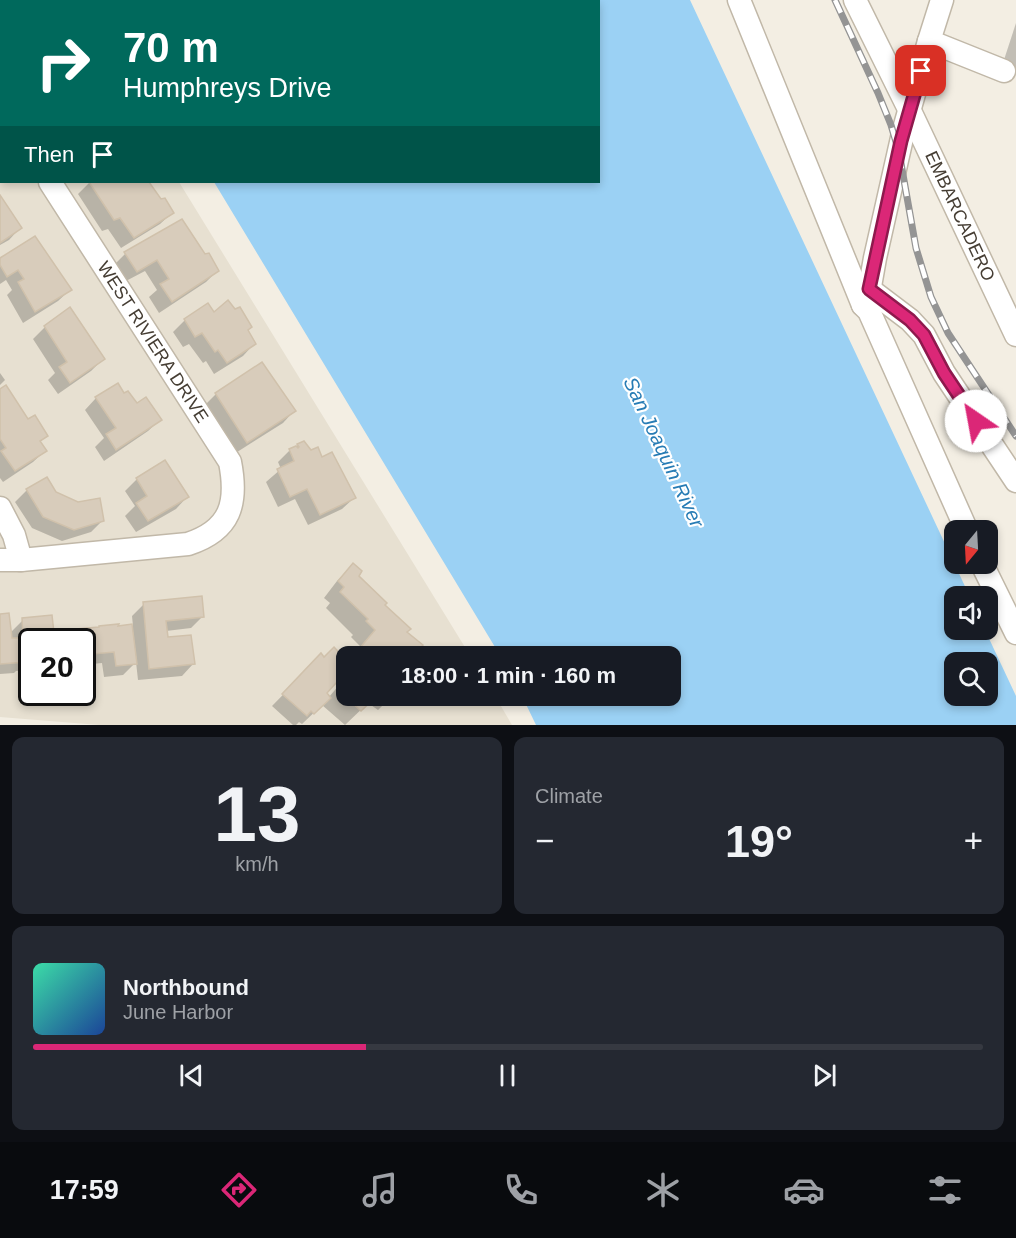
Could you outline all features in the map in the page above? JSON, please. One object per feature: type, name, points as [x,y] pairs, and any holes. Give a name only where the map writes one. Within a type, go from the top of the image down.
[{"type":"street","points":[[739,0],[866,297],[868,311],[962,520]]},
{"type":"street","name":"EMBARCADERO","points":[[855,0],[1016,334]]},
{"type":"street","points":[[866,297],[901,141],[942,0]]},
{"type":"street","points":[[929,41],[1004,71]]},
{"type":"street","name":"WEST RIVIERA DRIVE","points":[[10,560],[188,544],[213,533],[225,519],[234,491],[230,462],[51,183]]},
{"type":"street","points":[[866,297],[910,320],[924,335],[944,373],[1016,481]]},
{"type":"street","points":[[0,508],[14,535],[10,560]]},
{"type":"street","points":[[987,574],[1016,633]]},
{"type":"shaded area","points":[[0,183],[180,183],[464,646],[336,646],[336,706],[501,706],[512,725],[99,725],[0,717]]},
{"type":"water","name":"San Joaquin River","points":[[600,0],[690,0],[944,542],[944,574],[959,574],[965,586],[944,586],[944,640],[990,640],[995,652],[944,652],[944,706],[998,706],[998,658],[1016,696],[1016,725],[536,725],[527,706],[681,706],[681,646],[494,646],[215,183],[600,183]]},
{"type":"building","points":[[90,183],[150,183],[161,199],[165,198],[174,213],[134,238],[120,218],[114,220]]},
{"type":"building","points":[[0,195],[22,228],[0,243]]},
{"type":"building","points":[[182,219],[205,254],[209,253],[219,271],[172,302],[160,284],[169,279],[157,260],[137,272],[124,252]]},
{"type":"building","points":[[35,236],[72,290],[35,312],[18,282],[24,279],[18,270],[7,277],[0,265],[0,258]]},
{"type":"building","points":[[228,300],[235,309],[240,307],[252,327],[248,330],[256,344],[227,363],[218,350],[215,352],[202,333],[195,337],[184,319],[208,303],[214,312]]},
{"type":"building","points":[[70,307],[105,359],[70,383],[59,367],[67,362],[44,326]]},
{"type":"building","points":[[262,362],[296,411],[247,443],[215,393]]},
{"type":"building","points":[[118,383],[124,393],[128,391],[137,403],[146,397],[162,420],[116,450],[106,434],[116,428],[95,397]]},
{"type":"building","points":[[6,385],[28,419],[35,415],[48,436],[40,441],[47,451],[15,471],[1,451],[6,448],[0,439],[0,389]]},
{"type":"building","points":[[304,441],[311,450],[318,447],[322,457],[332,452],[356,498],[320,515],[307,489],[290,497],[277,469],[294,461],[289,449],[296,446],[298,448],[297,444]]},
{"type":"building","points":[[165,460],[189,497],[148,521],[136,503],[147,496],[136,478]]},
{"type":"building","points":[[47,477],[56,492],[78,502],[100,498],[104,521],[74,530],[43,517],[26,489]]},
{"type":"building","points":[[353,563],[362,571],[359,576],[411,629],[407,632],[423,645],[361,646],[375,630],[366,621],[368,619],[340,592],[344,587],[338,581]]},
{"type":"building","points":[[202,596],[204,617],[166,621],[168,637],[191,635],[195,664],[149,669],[143,602]]},
{"type":"building","points":[[9,613],[12,638],[18,638],[18,663],[0,664],[0,614]]},
{"type":"building","points":[[52,615],[53,628],[22,628],[22,618]]},
{"type":"building","points":[[132,624],[137,664],[116,666],[114,652],[96,654],[96,628],[88,628]]},
{"type":"building","points":[[334,647],[336,649],[336,683],[327,693],[331,698],[314,714],[311,711],[307,716],[282,694],[321,653],[324,657]]},
{"type":"building","points":[[356,706],[366,706],[361,711]]},
{"type":"railway","points":[[835,0],[891,125],[899,152],[916,248],[931,297],[948,333],[1016,436]]},
{"type":"route","points":[[921,71],[901,141],[869,289],[910,320],[924,335],[944,373],[976,421]]}]
